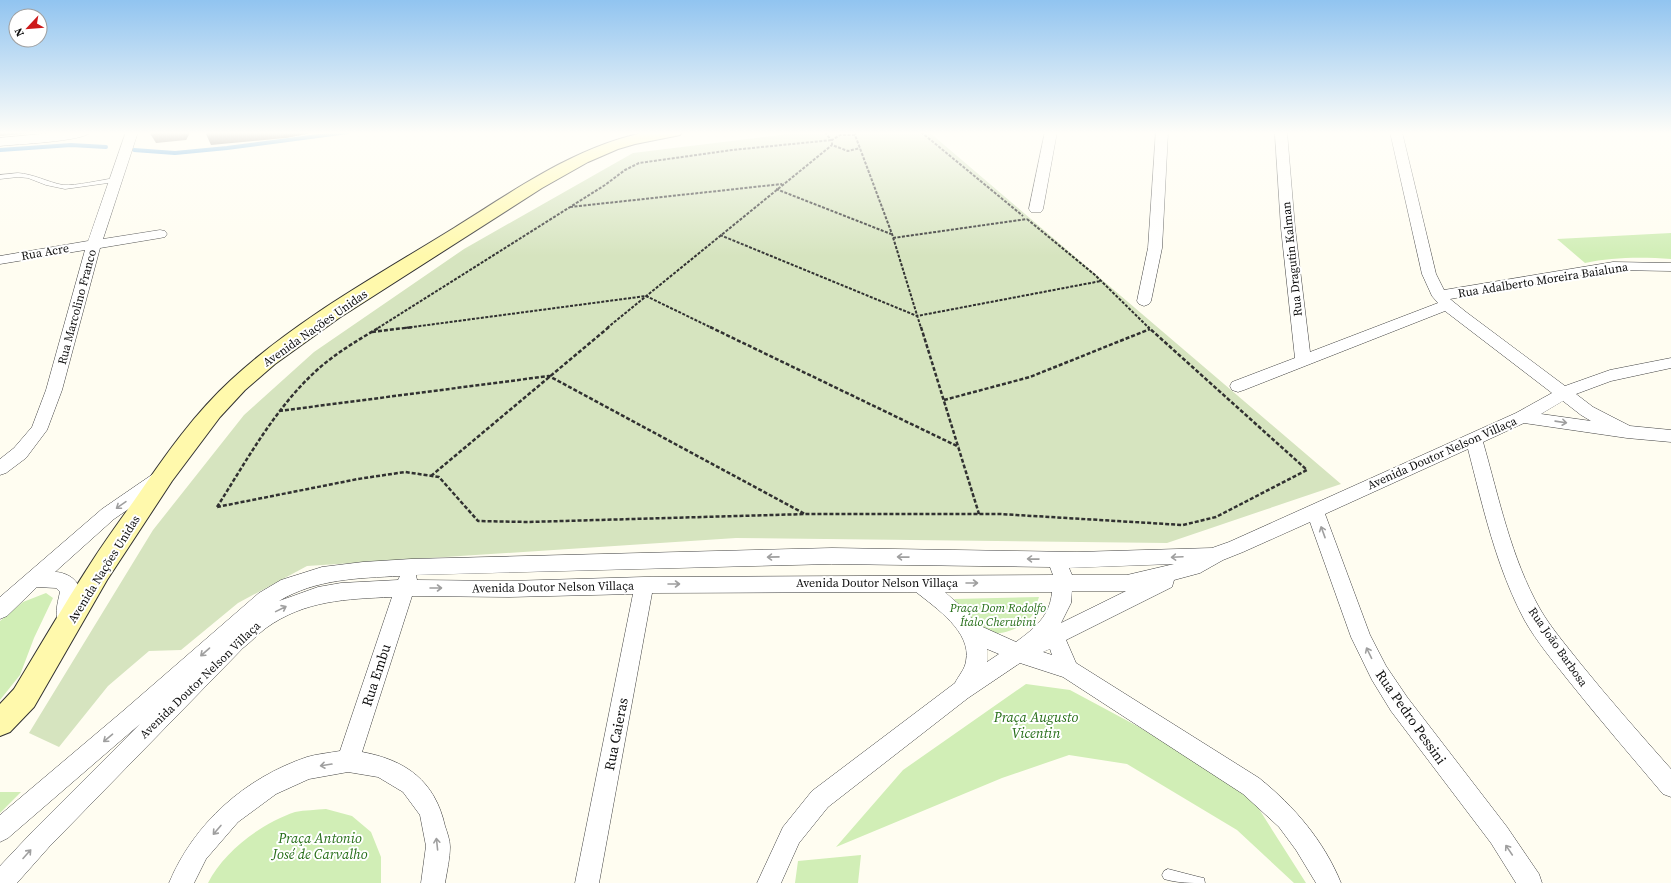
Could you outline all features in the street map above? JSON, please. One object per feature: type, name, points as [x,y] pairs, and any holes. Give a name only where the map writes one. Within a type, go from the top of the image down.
[{"type":"street","name":"Rua Marcolino Franco","points":[[0,468],[20,453],[39,430],[54,390],[94,244],[117,173]]},
{"type":"street","name":"Avenida Nações Unidas","points":[[0,722],[24,698],[98,573],[164,475],[212,411],[238,385],[268,359],[332,313],[536,184],[556,173]]},
{"type":"street","points":[[1036,209],[1043,173]]},
{"type":"street","points":[[1144,301],[1155,248],[1160,173]]},
{"type":"street","name":"Rua Dragutin Kalman","points":[[1284,173],[1288,228],[1303,361]]},
{"type":"street","points":[[1406,173],[1429,274],[1433,285],[1443,300],[1597,417],[1626,432]]},
{"type":"street","name":"Rua Acre","points":[[0,260],[160,234]]},
{"type":"street","name":"Rua Adalberto Moreira Baialuna","points":[[1238,386],[1303,361],[1443,300],[1613,266],[1671,267]]},
{"type":"street","name":"Avenida Doutor Nelson Villaça","points":[[0,830],[137,713],[266,599],[288,586],[322,575],[363,570],[408,578],[509,589],[644,585],[1127,583],[1193,567],[1216,554],[1236,547],[1316,511],[1522,416],[1564,393],[1599,379],[1671,363]]},
{"type":"street","points":[[1522,416],[1626,432],[1671,436]]},
{"type":"street","name":"Rua João Barbosa","points":[[1474,438],[1501,538],[1516,582],[1532,615],[1589,691],[1671,786]]},
{"type":"street","points":[[0,610],[32,579],[108,514],[164,475]]},
{"type":"street","name":"Rua Pedro Pessini","points":[[1316,511],[1361,637],[1379,673],[1399,704],[1499,835],[1530,883]]},
{"type":"street","name":"Avenida Doutor Nelson Villaça","points":[[1,883],[40,839],[236,642],[259,622],[279,610],[318,595],[408,578],[639,560],[832,556],[1091,560],[1216,554]]},
{"type":"street","points":[[769,883],[791,835],[820,799],[961,691],[1018,653],[1041,635],[1051,624],[1061,603],[1063,584],[1063,576],[1056,560]]},
{"type":"street","points":[[1086,621],[1127,583],[1109,569],[1091,560]]},
{"type":"street","points":[[1018,653],[1055,637],[1193,567]]},
{"type":"street","name":"Rua Embu","points":[[348,761],[408,578]]},
{"type":"street","points":[[32,579],[60,580],[70,589],[66,610],[67,627]]},
{"type":"street","points":[[919,583],[951,610],[970,631],[975,641],[978,659],[970,678],[961,691]]},
{"type":"street","name":"Rua Caieras","points":[[587,883],[644,585]]},
{"type":"street","points":[[970,631],[1018,653],[1069,670],[1251,786],[1272,802],[1289,819],[1306,842],[1329,883]]},
{"type":"street","points":[[1055,637],[1069,670]]},
{"type":"street","points":[[181,883],[198,851],[230,814],[268,786],[308,768],[348,761],[382,767],[411,784],[430,810],[438,846],[433,883]]},
{"type":"lane","points":[[0,178],[18,175],[29,176],[48,184],[65,187],[115,180]]},
{"type":"lane","points":[[1168,875],[1199,883]]},
{"type":"path","points":[[620,173],[568,208],[371,332],[316,370],[279,411],[216,507],[358,479],[405,472],[439,477],[478,521],[528,522],[807,514],[979,514],[1183,525],[1216,517],[1307,470],[1150,329],[1102,281],[971,173]]},
{"type":"path","points":[[430,476],[548,376],[797,173]]},
{"type":"path","points":[[869,173],[892,234],[979,514]]},
{"type":"path","points":[[568,208],[783,184]]},
{"type":"path","points":[[776,189],[892,234]]},
{"type":"path","points":[[893,238],[1027,219]]},
{"type":"path","points":[[720,235],[918,316],[1102,281]]},
{"type":"path","points":[[371,332],[646,296],[958,448]]},
{"type":"path","points":[[944,400],[1030,377],[1150,329]]},
{"type":"path","points":[[279,411],[548,376],[807,514]]},
{"type":"green space","points":[[597,173],[977,173],[1341,484],[1167,543],[736,538],[307,566],[238,603],[181,650],[149,651],[108,686],[59,747],[29,733],[153,530],[244,415],[314,352],[464,249]]},
{"type":"green space","points":[[1671,233],[1671,259],[1628,258],[1585,263],[1557,239]]},
{"type":"green space","points":[[46,593],[53,598],[34,638],[20,675],[0,700],[0,621],[23,602]]},
{"type":"green space","name":"Praça Dom Rodolfo Ítalo Cherubini","points":[[1039,597],[1034,613],[1026,622],[1006,632],[998,633],[983,632],[977,628],[964,615],[954,599]]},
{"type":"green space","name":"Praça Augusto Vicentin","points":[[1026,684],[1070,690],[1139,727],[1250,795],[1306,883],[1294,883],[1237,830],[1127,764],[1069,755],[1002,778],[836,847],[903,770]]},
{"type":"green space","points":[[0,792],[21,792],[0,813]]},
{"type":"green space","name":"Praça Antonio José de Carvalho","points":[[326,809],[352,816],[371,832],[381,857],[381,883],[208,883],[215,871],[234,849],[257,831],[282,817],[295,812]]},
{"type":"green space","points":[[861,855],[858,883],[795,883],[798,861]]}]
